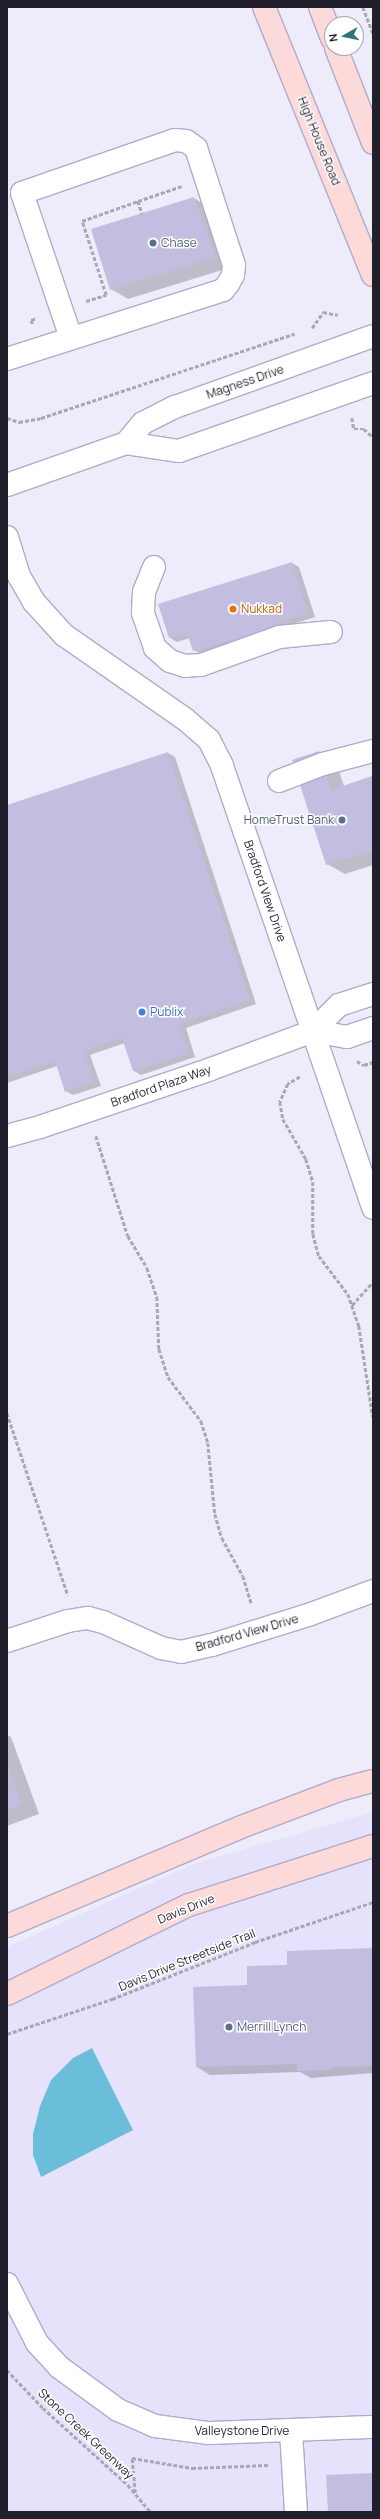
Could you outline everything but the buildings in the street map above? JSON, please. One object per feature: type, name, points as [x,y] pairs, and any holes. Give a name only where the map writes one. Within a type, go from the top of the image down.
[{"type":"main road","name":"High House Road","points":[[264,7],[373,275]]},
{"type":"main road","points":[[320,7],[324,18]]},
{"type":"main road","points":[[339,56],[373,143]]},
{"type":"main road","points":[[7,1926],[241,1827],[340,1790],[373,1781]]},
{"type":"main road","name":"Davis Drive","points":[[7,1994],[189,1904],[373,1846]]},
{"type":"street","points":[[7,358],[71,338],[222,290],[228,284],[233,276],[234,264],[196,148],[186,140],[175,140],[14,196],[71,338]]},
{"type":"street","name":"Magness Drive","points":[[7,485],[126,442],[143,423],[174,407],[373,336]]},
{"type":"street","name":"Magness Drive","points":[[126,442],[179,451],[373,384]]},
{"type":"street","name":"Bradford View Drive","points":[[7,537],[19,576],[34,602],[64,635],[185,719],[209,740],[222,766],[373,1208]]},
{"type":"street","points":[[154,567],[144,592],[143,613],[155,648],[170,661],[185,666],[201,665],[279,637],[331,632]]},
{"type":"street","points":[[279,781],[323,764],[373,751]]},
{"type":"street","name":"Bradford Plaza Way","points":[[7,1136],[88,1111],[313,1031],[339,1005],[373,994]]},
{"type":"street","name":"Bradford Plaza Way","points":[[313,1031],[347,1037],[373,1028]]},
{"type":"street","name":"Bradford View Drive","points":[[7,1641],[68,1621],[88,1618],[103,1622],[161,1648],[181,1652],[212,1645],[260,1630],[373,1591]]},
{"type":"street","name":"Valleystone Drive","points":[[7,2284],[37,2343],[59,2367],[118,2410],[155,2426],[208,2433],[291,2432],[373,2427]]},
{"type":"street","points":[[291,2432],[296,2512]]},
{"type":"path","points":[[364,7],[373,33]]},
{"type":"path","points":[[138,201],[186,185]]},
{"type":"path","points":[[305,330],[313,328],[322,312],[338,315]]},
{"type":"path","points":[[7,418],[19,422],[41,418],[298,333]]},
{"type":"path","points":[[352,414],[354,429],[364,429],[373,437]]},
{"type":"path","points":[[370,433],[373,429]]},
{"type":"path","points":[[304,1075],[288,1084],[280,1102],[283,1119],[306,1159],[312,1182],[314,1234],[319,1256],[348,1294],[352,1305],[360,1332],[373,1417]]},
{"type":"path","points":[[88,1111],[128,1236],[147,1268],[158,1297],[159,1349],[168,1377],[201,1422],[208,1443],[215,1514],[222,1538],[243,1576],[260,1630]]},
{"type":"path","points":[[352,1305],[373,1282]]},
{"type":"path","points":[[7,1413],[68,1593]]},
{"type":"path","name":"Davis Drive Streetside Trail","points":[[7,2034],[112,1999],[255,1942],[373,1902]]},
{"type":"path","name":"Stone Creek Greenway","points":[[7,2370],[43,2408],[135,2494],[152,2512]]},
{"type":"path","points":[[135,2494],[132,2458],[192,2468],[272,2465]]},
{"type":"shaded area","points":[[373,1812],[373,2512],[7,2512],[7,1947],[193,1864]]},
{"type":"water","points":[[92,2048],[133,2130],[41,2177],[33,2155],[33,2134],[40,2106],[51,2080],[73,2058]]},
{"type":"place","name":"Chase","points":[[153,243]]},
{"type":"place","name":"Nukkad","points":[[233,609]]},
{"type":"place","name":"HomeTrust Bank","points":[[342,820]]},
{"type":"place","name":"Publix","points":[[142,1012]]},
{"type":"place","name":"Merrill Lynch","points":[[229,2027]]}]
